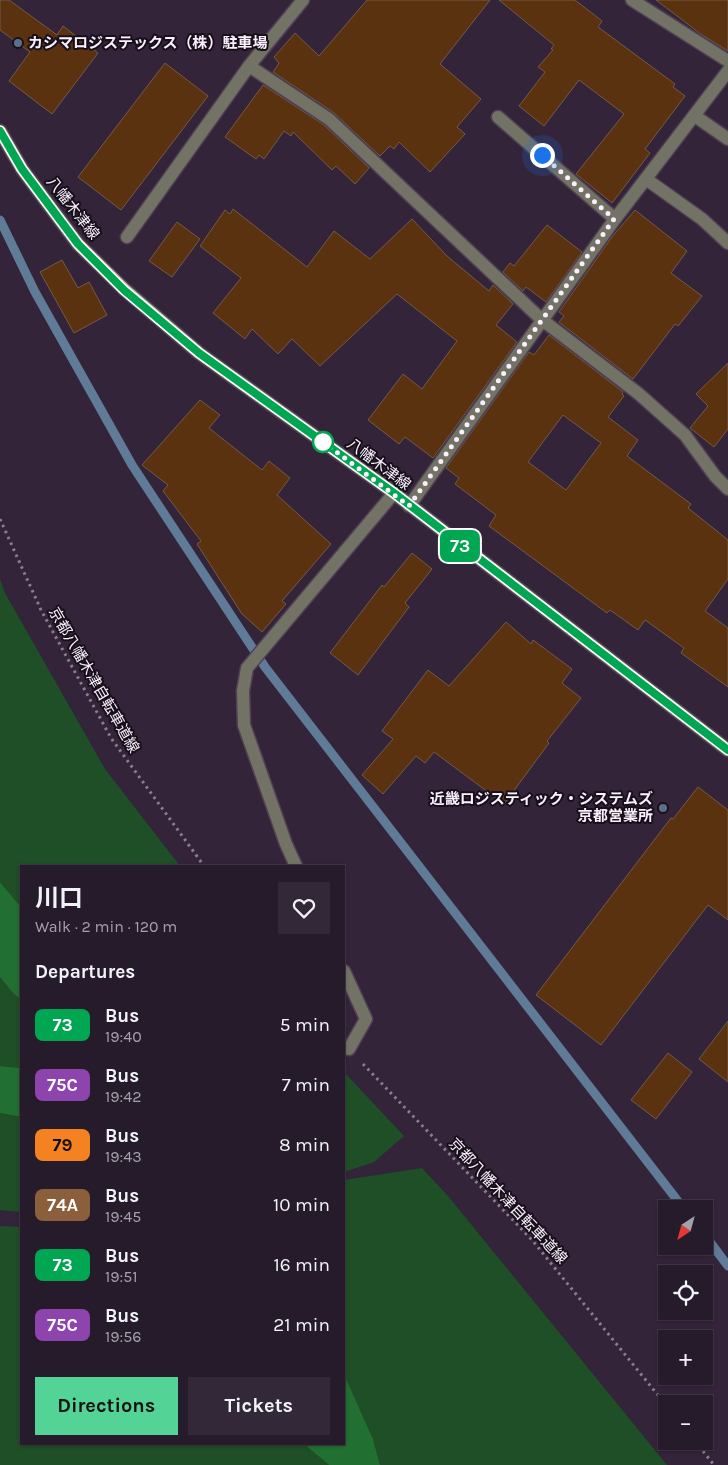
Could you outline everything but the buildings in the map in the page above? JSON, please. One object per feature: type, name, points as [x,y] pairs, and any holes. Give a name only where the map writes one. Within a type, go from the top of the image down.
[{"type":"main road","name":"八幡木津線","points":[[0,131],[22,169],[78,244],[124,290],[199,353],[394,493],[728,750]]},
{"type":"street","points":[[126,237],[249,66],[303,0]]},
{"type":"street","points":[[632,0],[728,61]]},
{"type":"street","points":[[249,66],[329,120],[541,319],[640,394],[685,435],[715,476],[728,489]]},
{"type":"street","points":[[409,506],[614,219],[728,71]]},
{"type":"street","points":[[695,116],[728,139]]},
{"type":"street","points":[[498,117],[614,219]]},
{"type":"street","points":[[646,179],[702,219],[728,243]]},
{"type":"street","points":[[296,865],[286,844],[244,725],[243,691],[247,668],[394,493]]},
{"type":"street","points":[[345,972],[366,1019],[349,1049]]},
{"type":"path","name":"京都八幡木津自転車道線","points":[[0,519],[41,610],[111,738],[203,865]]},
{"type":"path","name":"京都八幡木津自転車道線","points":[[349,1049],[532,1240],[658,1395]]},
{"type":"path","points":[[702,1450],[714,1465]]},
{"type":"green space","points":[[0,579],[5,593],[105,769],[179,865],[20,865],[20,906],[0,882]]},
{"type":"green space","points":[[0,882],[20,906],[20,999],[0,977]]},
{"type":"green space","points":[[0,977],[20,999],[20,1068],[0,1066]]},
{"type":"green space","points":[[0,1066],[20,1068],[20,1117],[0,1113]]},
{"type":"green space","points":[[345,1073],[404,1136],[374,1162],[345,1172]]},
{"type":"green space","points":[[0,1113],[20,1117],[20,1212],[0,1210]]},
{"type":"green space","points":[[422,1168],[448,1196],[667,1465],[380,1465],[373,1439],[345,1376],[345,1180]]},
{"type":"green space","points":[[0,1226],[20,1227],[20,1445],[305,1445],[329,1465],[0,1465]]},
{"type":"green space","points":[[345,1376],[373,1439],[380,1465],[329,1465],[305,1445],[345,1445]]},
{"type":"waterway","points":[[0,220],[35,292],[132,465],[265,667],[677,1200]]},
{"type":"waterway","points":[[713,1246],[728,1266]]},
{"type":"bus line","name":"73","points":[[0,131],[22,169],[78,244],[124,290],[199,353],[394,493],[424,518],[728,750]]},
{"type":"place","name":"カシマロジステックス（株）駐車場","points":[[18,43]]},
{"type":"place","name":"近畿ロジスティック・システムズ 京都営業所","points":[[663,808]]},
{"type":"route","points":[[323,442],[409,506],[614,219],[542,155]]}]
